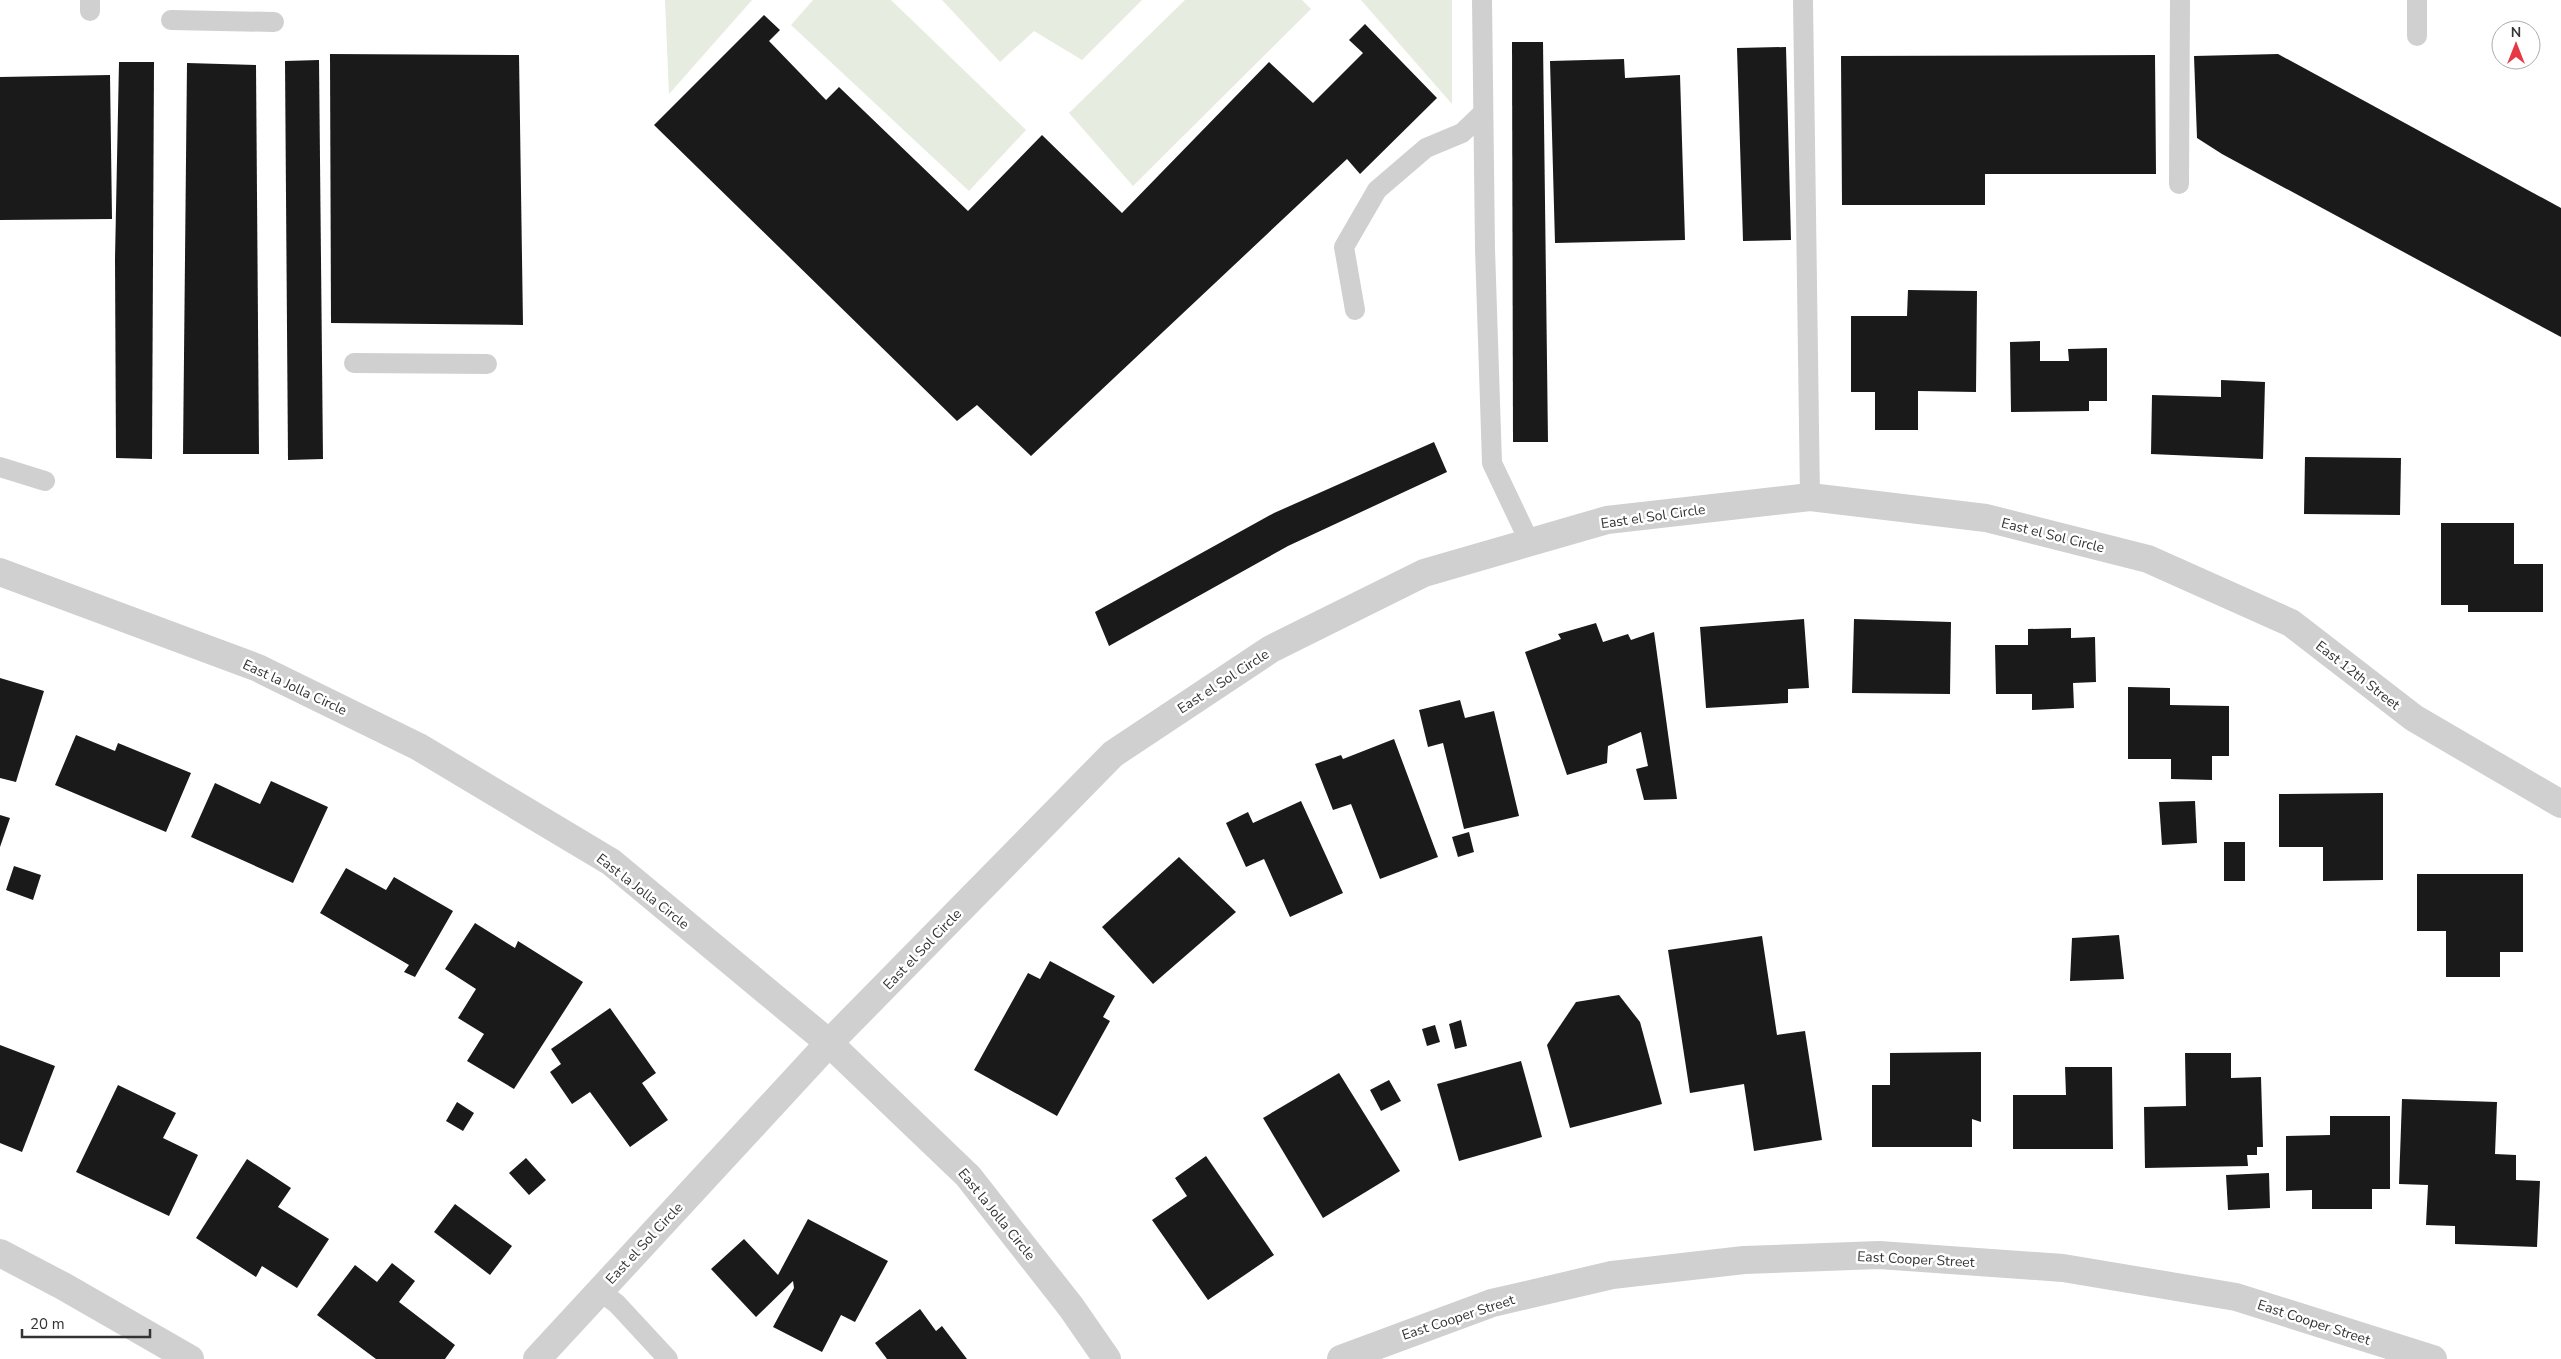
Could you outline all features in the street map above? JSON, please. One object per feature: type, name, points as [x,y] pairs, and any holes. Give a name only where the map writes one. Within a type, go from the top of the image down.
[{"type":"street","name":"East el Sol Circle","points":[[537,1359],[829,1043],[1113,754],[1271,649],[1424,573],[1607,520],[1810,497],[1986,518],[2148,559]]},
{"type":"street","name":"East 12th Street","points":[[2148,559],[2291,623],[2414,718],[2561,804]]},
{"type":"street","name":"East la Jolla Circle","points":[[0,572],[258,668],[419,747],[611,862],[829,1043],[968,1176],[1071,1308],[1107,1359]]},
{"type":"street","points":[[0,1253],[63,1286],[190,1359]]},
{"type":"street","name":"East Cooper Street","points":[[1341,1359],[1492,1302],[1612,1275],[1744,1260],[1879,1254],[2063,1268],[2236,1297],[2434,1359]]},
{"type":"lane","points":[[1482,0],[1485,249],[1492,463],[1530,543]]},
{"type":"lane","points":[[1803,0],[1810,497]]},
{"type":"lane","points":[[2179,184],[2180,0]]},
{"type":"lane","points":[[2417,0],[2417,36]]},
{"type":"lane","points":[[171,20],[274,22]]},
{"type":"lane","points":[[1355,310],[1344,247],[1377,190],[1426,148],[1462,133],[1484,113]]},
{"type":"lane","points":[[354,363],[487,364]]},
{"type":"lane","points":[[0,467],[45,481]]},
{"type":"lane","points":[[600,1291],[617,1304],[668,1359]]},
{"type":"shaded area","points":[[665,0],[752,0],[669,94]]},
{"type":"shaded area","points":[[813,0],[891,0],[1026,130],[969,191],[791,25]]},
{"type":"shaded area","points":[[942,0],[1142,0],[1082,60],[1034,31],[1000,62]]},
{"type":"shaded area","points":[[1185,0],[1302,0],[1311,9],[1133,186],[1069,113]]},
{"type":"shaded area","points":[[1361,0],[1452,0],[1452,104]]},
{"type":"building","points":[[764,15],[780,30],[769,41],[826,100],[839,87],[968,211],[1042,135],[1122,213],[1269,62],[1313,103],[1363,53],[1349,40],[1365,24],[1437,98],[1360,174],[1347,159],[1031,456],[977,405],[957,421],[654,125]]},
{"type":"building","points":[[1512,42],[1543,42],[1548,442],[1513,442]]},
{"type":"building","points":[[1786,47],[1791,240],[1743,241],[1737,48]]},
{"type":"building","points":[[330,54],[519,55],[523,325],[331,323]]},
{"type":"building","points":[[2278,54],[2561,208],[2561,337],[2222,154],[2197,138],[2194,56]]},
{"type":"building","points":[[2155,55],[2156,174],[1985,174],[1985,205],[1842,205],[1841,56]]},
{"type":"building","points":[[1624,59],[1625,78],[1680,75],[1685,240],[1555,243],[1550,61]]},
{"type":"building","points":[[319,60],[323,459],[288,460],[285,61]]},
{"type":"building","points":[[119,62],[154,62],[152,459],[116,458],[115,259]]},
{"type":"building","points":[[187,63],[256,65],[259,454],[183,454]]},
{"type":"building","points":[[110,75],[112,219],[0,220],[0,77]]},
{"type":"building","points":[[1908,290],[1977,291],[1976,392],[1918,391],[1918,430],[1875,430],[1875,392],[1851,392],[1851,316],[1907,316]]},
{"type":"building","points":[[2040,341],[2040,361],[2069,361],[2068,349],[2107,348],[2107,401],[2089,401],[2089,411],[2011,412],[2010,342]]},
{"type":"building","points":[[2221,380],[2265,382],[2263,459],[2151,454],[2152,395],[2221,397]]},
{"type":"building","points":[[1434,442],[1447,472],[1288,546],[1109,646],[1095,612],[1274,513]]},
{"type":"building","points":[[2305,457],[2401,458],[2400,515],[2304,514]]},
{"type":"building","points":[[2441,523],[2514,523],[2514,564],[2543,564],[2543,612],[2468,612],[2468,605],[2441,605]]},
{"type":"building","points":[[1804,619],[1809,688],[1788,689],[1788,703],[1706,708],[1700,627]]},
{"type":"building","points":[[1854,619],[1951,622],[1950,694],[1852,693]]},
{"type":"building","points":[[1596,623],[1603,642],[1628,634],[1631,640],[1654,632],[1677,799],[1644,800],[1636,769],[1648,766],[1641,732],[1608,746],[1607,763],[1567,775],[1525,652],[1561,639],[1558,634]]},
{"type":"building","points":[[2071,628],[2071,638],[2095,637],[2096,682],[2073,683],[2074,708],[2032,710],[2032,694],[1996,694],[1995,645],[2028,645],[2028,629]]},
{"type":"building","points":[[0,678],[44,691],[16,782],[0,778]]},
{"type":"building","points":[[2128,687],[2170,688],[2170,705],[2229,706],[2229,756],[2212,756],[2212,780],[2171,779],[2171,759],[2128,759]]},
{"type":"building","points":[[1460,700],[1465,718],[1494,711],[1519,816],[1464,829],[1443,743],[1428,747],[1419,710]]},
{"type":"building","points":[[76,735],[115,751],[118,743],[191,773],[166,832],[55,785]]},
{"type":"building","points":[[1394,739],[1438,857],[1380,879],[1351,804],[1333,810],[1315,764],[1341,755],[1343,759]]},
{"type":"building","points":[[271,781],[328,807],[293,883],[191,837],[215,783],[260,804]]},
{"type":"building","points":[[2383,793],[2383,880],[2323,881],[2323,847],[2279,847],[2279,794]]},
{"type":"building","points":[[1301,801],[1343,893],[1290,917],[1264,859],[1246,867],[1226,823],[1248,812],[1253,823]]},
{"type":"building","points":[[2195,801],[2197,843],[2162,845],[2159,802]]},
{"type":"building","points":[[0,815],[10,818],[0,847]]},
{"type":"building","points":[[1469,832],[1474,852],[1458,857],[1452,837]]},
{"type":"building","points":[[2224,842],[2245,842],[2245,881],[2224,881]]},
{"type":"building","points":[[1179,857],[1236,912],[1153,984],[1102,927]]},
{"type":"building","points":[[14,866],[41,875],[33,900],[6,890]]},
{"type":"building","points":[[346,868],[386,890],[394,877],[453,911],[415,977],[404,972],[409,965],[320,913]]},
{"type":"building","points":[[2417,874],[2523,874],[2523,952],[2500,952],[2500,977],[2446,977],[2446,931],[2417,931]]},
{"type":"building","points":[[475,923],[515,948],[518,941],[583,982],[514,1089],[467,1061],[484,1034],[458,1018],[476,989],[445,969]]},
{"type":"building","points":[[2119,935],[2124,979],[2070,981],[2072,938]]},
{"type":"building","points":[[1762,936],[1777,1035],[1805,1031],[1822,1140],[1754,1151],[1744,1084],[1690,1093],[1668,950]]},
{"type":"building","points":[[1050,961],[1115,996],[1103,1017],[1110,1021],[1057,1116],[974,1070],[1028,973],[1040,979]]},
{"type":"building","points":[[1619,995],[1640,1022],[1662,1104],[1570,1128],[1547,1045],[1576,1002]]},
{"type":"building","points":[[610,1008],[656,1073],[642,1083],[668,1120],[630,1147],[590,1092],[572,1104],[550,1072],[561,1064],[551,1049]]},
{"type":"building","points":[[1461,1020],[1467,1046],[1455,1049],[1449,1024]]},
{"type":"building","points":[[1435,1025],[1440,1042],[1427,1046],[1422,1029]]},
{"type":"building","points":[[0,1045],[55,1066],[22,1152],[0,1143]]},
{"type":"building","points":[[1981,1052],[1981,1122],[1972,1119],[1972,1147],[1872,1147],[1872,1085],[1890,1085],[1890,1053]]},
{"type":"building","points":[[2185,1053],[2231,1053],[2231,1078],[2261,1077],[2263,1147],[2257,1147],[2257,1155],[2247,1155],[2248,1166],[2145,1168],[2144,1107],[2186,1106]]},
{"type":"building","points":[[1521,1061],[1542,1137],[1459,1161],[1437,1084]]},
{"type":"building","points":[[2065,1067],[2112,1067],[2113,1149],[2013,1149],[2013,1095],[2066,1095]]},
{"type":"building","points":[[1339,1073],[1400,1171],[1323,1218],[1263,1118]]},
{"type":"building","points":[[1389,1080],[1401,1101],[1381,1111],[1370,1090]]},
{"type":"building","points":[[118,1085],[176,1113],[163,1138],[198,1155],[169,1216],[76,1172]]},
{"type":"building","points":[[2402,1099],[2497,1102],[2495,1154],[2516,1155],[2516,1180],[2540,1181],[2537,1247],[2455,1244],[2455,1226],[2426,1225],[2428,1185],[2399,1184]]},
{"type":"building","points":[[457,1102],[474,1113],[463,1131],[446,1121]]},
{"type":"building","points":[[2330,1116],[2390,1116],[2390,1189],[2372,1189],[2372,1209],[2312,1209],[2312,1190],[2286,1191],[2286,1136],[2330,1135]]},
{"type":"building","points":[[1206,1156],[1274,1255],[1208,1300],[1152,1220],[1187,1196],[1175,1178]]},
{"type":"building","points":[[526,1158],[546,1180],[529,1195],[509,1173]]},
{"type":"building","points":[[247,1159],[291,1188],[278,1207],[329,1239],[297,1288],[262,1266],[256,1277],[196,1238]]},
{"type":"building","points":[[2269,1173],[2270,1208],[2228,1210],[2226,1175]]},
{"type":"building","points":[[455,1204],[512,1246],[490,1275],[434,1232]]},
{"type":"building","points":[[808,1219],[888,1261],[855,1322],[841,1315],[822,1352],[773,1327],[794,1288],[793,1281],[756,1317],[711,1269],[744,1239],[778,1275]]},
{"type":"building","points":[[392,1263],[415,1281],[399,1302],[455,1345],[445,1359],[376,1359],[317,1315],[355,1265],[377,1282]]},
{"type":"building","points":[[920,1309],[936,1331],[942,1326],[967,1359],[887,1359],[875,1343]]}]
